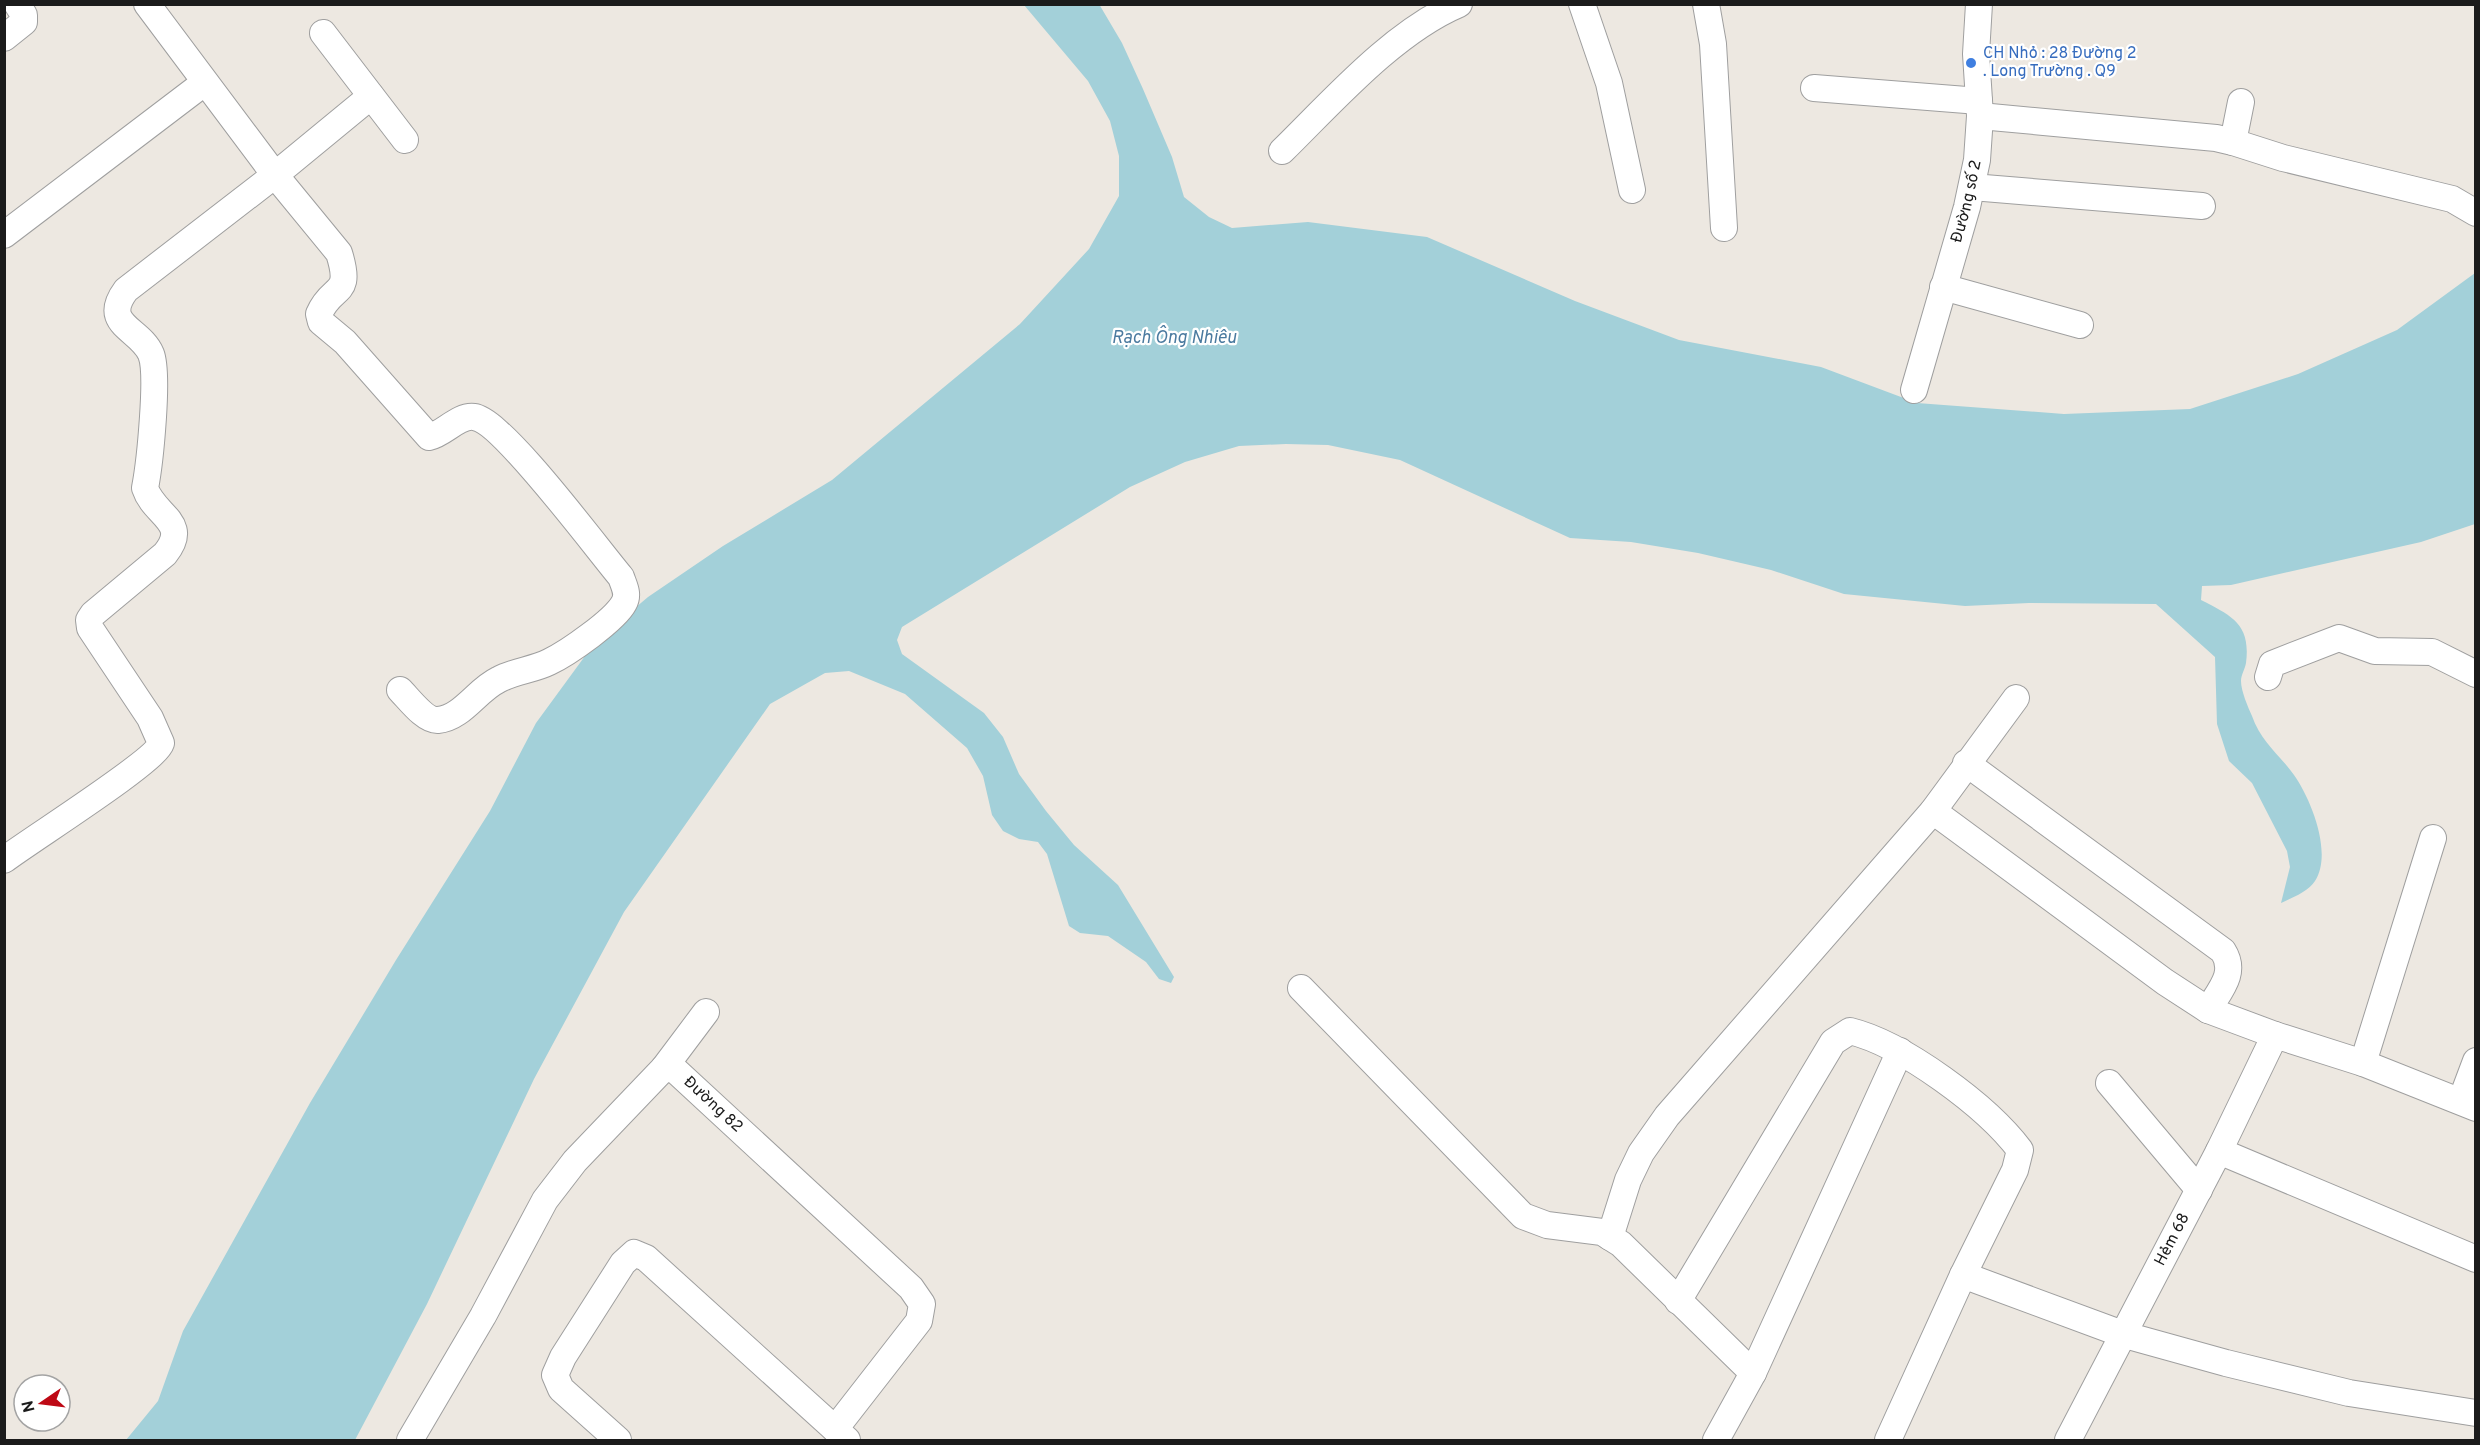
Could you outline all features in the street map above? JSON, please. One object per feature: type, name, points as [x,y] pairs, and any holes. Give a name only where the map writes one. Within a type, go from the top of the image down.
[{"type":"street","points":[[4,38],[24,22],[24,15],[17,4]]},
{"type":"street","points":[[147,4],[204,83],[339,253],[344,269],[344,282],[340,291],[321,307],[319,314],[321,322],[345,342],[429,437],[465,417],[474,417],[507,439],[621,577],[627,591],[626,601],[618,613],[562,654],[549,662],[498,679],[477,694],[456,715],[438,720],[430,719],[400,690]]},
{"type":"street","points":[[1281,151],[1368,66],[1422,26],[1459,4]]},
{"type":"street","points":[[1582,4],[1609,83],[1632,190]]},
{"type":"street","points":[[1706,4],[1713,44],[1724,228]]},
{"type":"street","name":"Đường số 2","points":[[1914,390],[1972,187],[1980,108],[1976,54],[1979,4]]},
{"type":"street","points":[[323,33],[405,140]]},
{"type":"street","points":[[4,235],[204,83]]},
{"type":"street","points":[[1814,88],[2216,138],[2304,164],[2452,199],[2475,213]]},
{"type":"street","points":[[4,860],[37,835],[132,772],[159,750],[161,743],[150,718],[90,628],[89,620],[93,614],[165,554],[174,542],[176,534],[145,488],[154,364],[144,342],[122,323],[117,312],[117,302],[126,290],[276,175],[371,96]]},
{"type":"street","points":[[2233,142],[2241,102]]},
{"type":"street","points":[[1972,187],[2202,206]]},
{"type":"street","points":[[1943,287],[2080,325]]},
{"type":"street","points":[[2268,677],[2272,664],[2339,638],[2375,651],[2432,652],[2475,674]]},
{"type":"street","points":[[1610,1237],[1628,1180],[1641,1153],[1666,1116],[1933,811],[1966,763],[2016,698]]},
{"type":"street","points":[[1966,763],[2223,951],[2230,961],[2230,972],[2208,1010]]},
{"type":"street","points":[[1933,811],[2165,982],[2208,1010],[2275,1035],[2363,1063],[2468,1105],[2475,1061]]},
{"type":"street","points":[[2363,1063],[2433,838]]},
{"type":"street","points":[[1301,988],[1523,1216],[1547,1225],[1602,1232],[1621,1244],[1753,1373]]},
{"type":"street","points":[[664,1068],[706,1012]]},
{"type":"street","points":[[1678,1301],[1833,1042],[1850,1030],[1871,1036],[1900,1051],[1990,1116],[2020,1150],[2014,1170],[1963,1275],[1888,1440]]},
{"type":"street","name":"Hẻm 68","points":[[2068,1440],[2125,1335],[2275,1035]]},
{"type":"street","points":[[1716,1440],[1753,1373],[1900,1051]]},
{"type":"street","name":"Đường 82","points":[[410,1440],[483,1316],[545,1200],[575,1161],[664,1068],[675,1070],[911,1288],[922,1304],[919,1321],[841,1435]]},
{"type":"street","points":[[2109,1083],[2199,1190]]},
{"type":"street","points":[[2219,1151],[2475,1259]]},
{"type":"street","points":[[618,1440],[561,1389],[555,1375],[563,1357],[623,1263],[634,1253],[646,1258],[841,1435]]},
{"type":"street","points":[[1963,1275],[2125,1335],[2349,1392],[2475,1413]]},
{"type":"water","name":"Rạch Ông Nhiêu","points":[[1099,4],[1122,43],[1143,89],[1172,157],[1184,197],[1209,217],[1232,228],[1308,222],[1427,237],[1575,301],[1679,340],[1821,367],[1917,403],[2064,414],[2190,409],[2298,374],[2397,330],[2475,273],[2475,524],[2421,542],[2231,585],[2202,586],[2201,600],[2222,611],[2242,630],[2247,650],[2241,681],[2247,704],[2260,733],[2301,785],[2313,812],[2318,826],[2322,856],[2315,881],[2305,891],[2281,903],[2290,867],[2287,851],[2252,783],[2229,761],[2217,724],[2215,657],[2156,604],[2029,603],[1965,606],[1844,594],[1771,570],[1698,553],[1631,542],[1570,538],[1400,460],[1328,445],[1239,446],[1185,462],[1130,487],[902,627],[897,640],[902,654],[984,713],[1003,737],[1019,774],[1046,811],[1074,845],[1118,885],[1174,977],[1171,983],[1159,979],[1146,962],[1108,936],[1080,933],[1069,926],[1047,854],[1038,842],[1019,839],[1003,831],[992,815],[983,776],[967,748],[905,694],[849,671],[825,673],[770,704],[624,912],[534,1079],[427,1304],[355,1440],[126,1440],[158,1401],[183,1331],[310,1103],[396,960],[490,811],[536,723],[596,641],[648,597],[723,546],[832,480],[1020,324],[1089,249],[1119,196],[1119,156],[1110,121],[1088,81],[1024,5]]},
{"type":"place","name":"CH Nhỏ : 28 Đường 2 . Long Trường . Q9","points":[[1971,63]]}]
